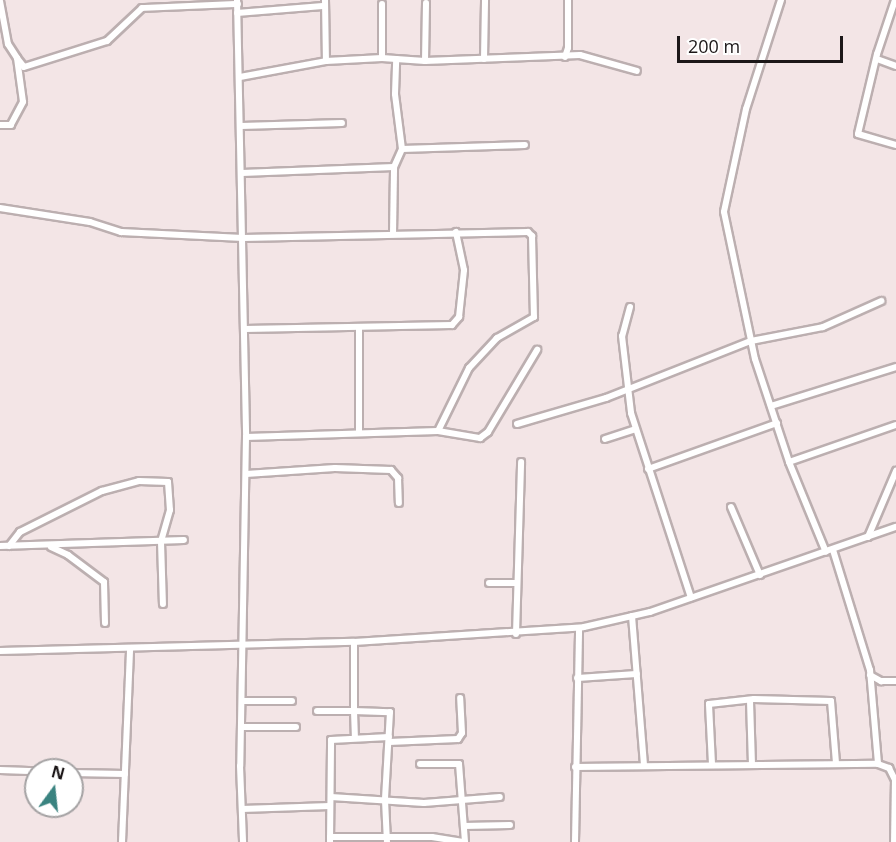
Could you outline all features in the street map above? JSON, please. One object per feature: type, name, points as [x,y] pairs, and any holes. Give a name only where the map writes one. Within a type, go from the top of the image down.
[{"type":"street","points":[[484,59],[485,0]]},
{"type":"street","points":[[565,57],[568,0]]},
{"type":"street","points":[[781,0],[746,109],[724,212],[752,341],[771,406],[789,462],[829,551],[870,675],[878,764]]},
{"type":"street","points":[[895,0],[858,134],[896,145]]},
{"type":"street","points":[[0,1],[8,44],[24,66],[107,41],[142,8],[237,2],[246,436],[243,842]]},
{"type":"street","points":[[237,12],[324,3],[326,61]]},
{"type":"street","points":[[425,61],[426,3]]},
{"type":"street","points":[[382,4],[382,58]]},
{"type":"street","points":[[240,77],[326,61],[382,58],[425,61],[590,57],[637,71]]},
{"type":"street","points":[[0,124],[11,124],[22,109],[17,58]]},
{"type":"street","points":[[393,234],[394,167],[402,150],[395,94],[396,59]]},
{"type":"street","points":[[877,59],[896,66]]},
{"type":"street","points":[[241,126],[342,123]]},
{"type":"street","points":[[402,150],[525,145]]},
{"type":"street","points":[[242,174],[394,167]]},
{"type":"street","points":[[0,208],[69,218],[121,232],[243,238],[522,230],[530,234],[535,314],[497,338],[469,368],[438,431]]},
{"type":"street","points":[[245,329],[452,325],[459,318],[464,270],[456,232]]},
{"type":"street","points":[[517,424],[627,390],[752,341],[822,327],[881,302]]},
{"type":"street","points":[[630,307],[621,336],[627,390],[635,429],[691,598]]},
{"type":"street","points":[[358,432],[359,327]]},
{"type":"street","points":[[246,436],[438,431],[480,438],[488,432],[537,350]]},
{"type":"street","points":[[771,406],[896,367]]},
{"type":"street","points":[[648,469],[777,423]]},
{"type":"street","points":[[789,462],[896,425]]},
{"type":"street","points":[[605,439],[635,429]]},
{"type":"street","points":[[516,634],[521,462]]},
{"type":"street","points":[[246,474],[335,468],[391,470],[398,478],[399,503]]},
{"type":"street","points":[[868,537],[896,471]]},
{"type":"street","points":[[9,546],[20,532],[66,507],[123,485],[168,482],[171,492],[170,510],[161,542],[163,604]]},
{"type":"street","points":[[731,507],[760,575]]},
{"type":"street","points":[[0,651],[130,650],[354,642],[516,634],[579,628],[632,616],[691,598],[896,527]]},
{"type":"street","points":[[0,546],[184,540]]},
{"type":"street","points":[[47,545],[68,555],[104,582],[105,623]]},
{"type":"street","points":[[489,583],[518,583]]},
{"type":"street","points":[[632,616],[644,766]]},
{"type":"street","points":[[575,842],[579,628]]},
{"type":"street","points":[[354,642],[355,737]]},
{"type":"street","points":[[122,842],[130,650]]},
{"type":"street","points":[[577,678],[637,674]]},
{"type":"street","points":[[870,675],[881,681],[896,681]]},
{"type":"street","points":[[420,764],[459,764],[464,800],[465,842],[330,839],[331,740],[355,737],[389,740],[458,739],[462,733],[460,699]]},
{"type":"street","points":[[244,701],[292,701]]},
{"type":"street","points":[[712,764],[709,704],[750,701],[831,701],[836,764]]},
{"type":"street","points":[[750,701],[752,763]]},
{"type":"street","points":[[317,711],[388,711],[389,740],[385,800],[387,840]]},
{"type":"street","points":[[243,727],[296,727]]},
{"type":"street","points":[[575,767],[752,763],[878,764],[889,768],[895,780],[895,840]]},
{"type":"street","points":[[0,770],[24,771]]},
{"type":"street","points":[[84,772],[125,774]]},
{"type":"street","points":[[331,797],[385,800],[464,800],[500,797]]},
{"type":"street","points":[[242,809],[330,806]]},
{"type":"street","points":[[464,826],[510,825]]}]
